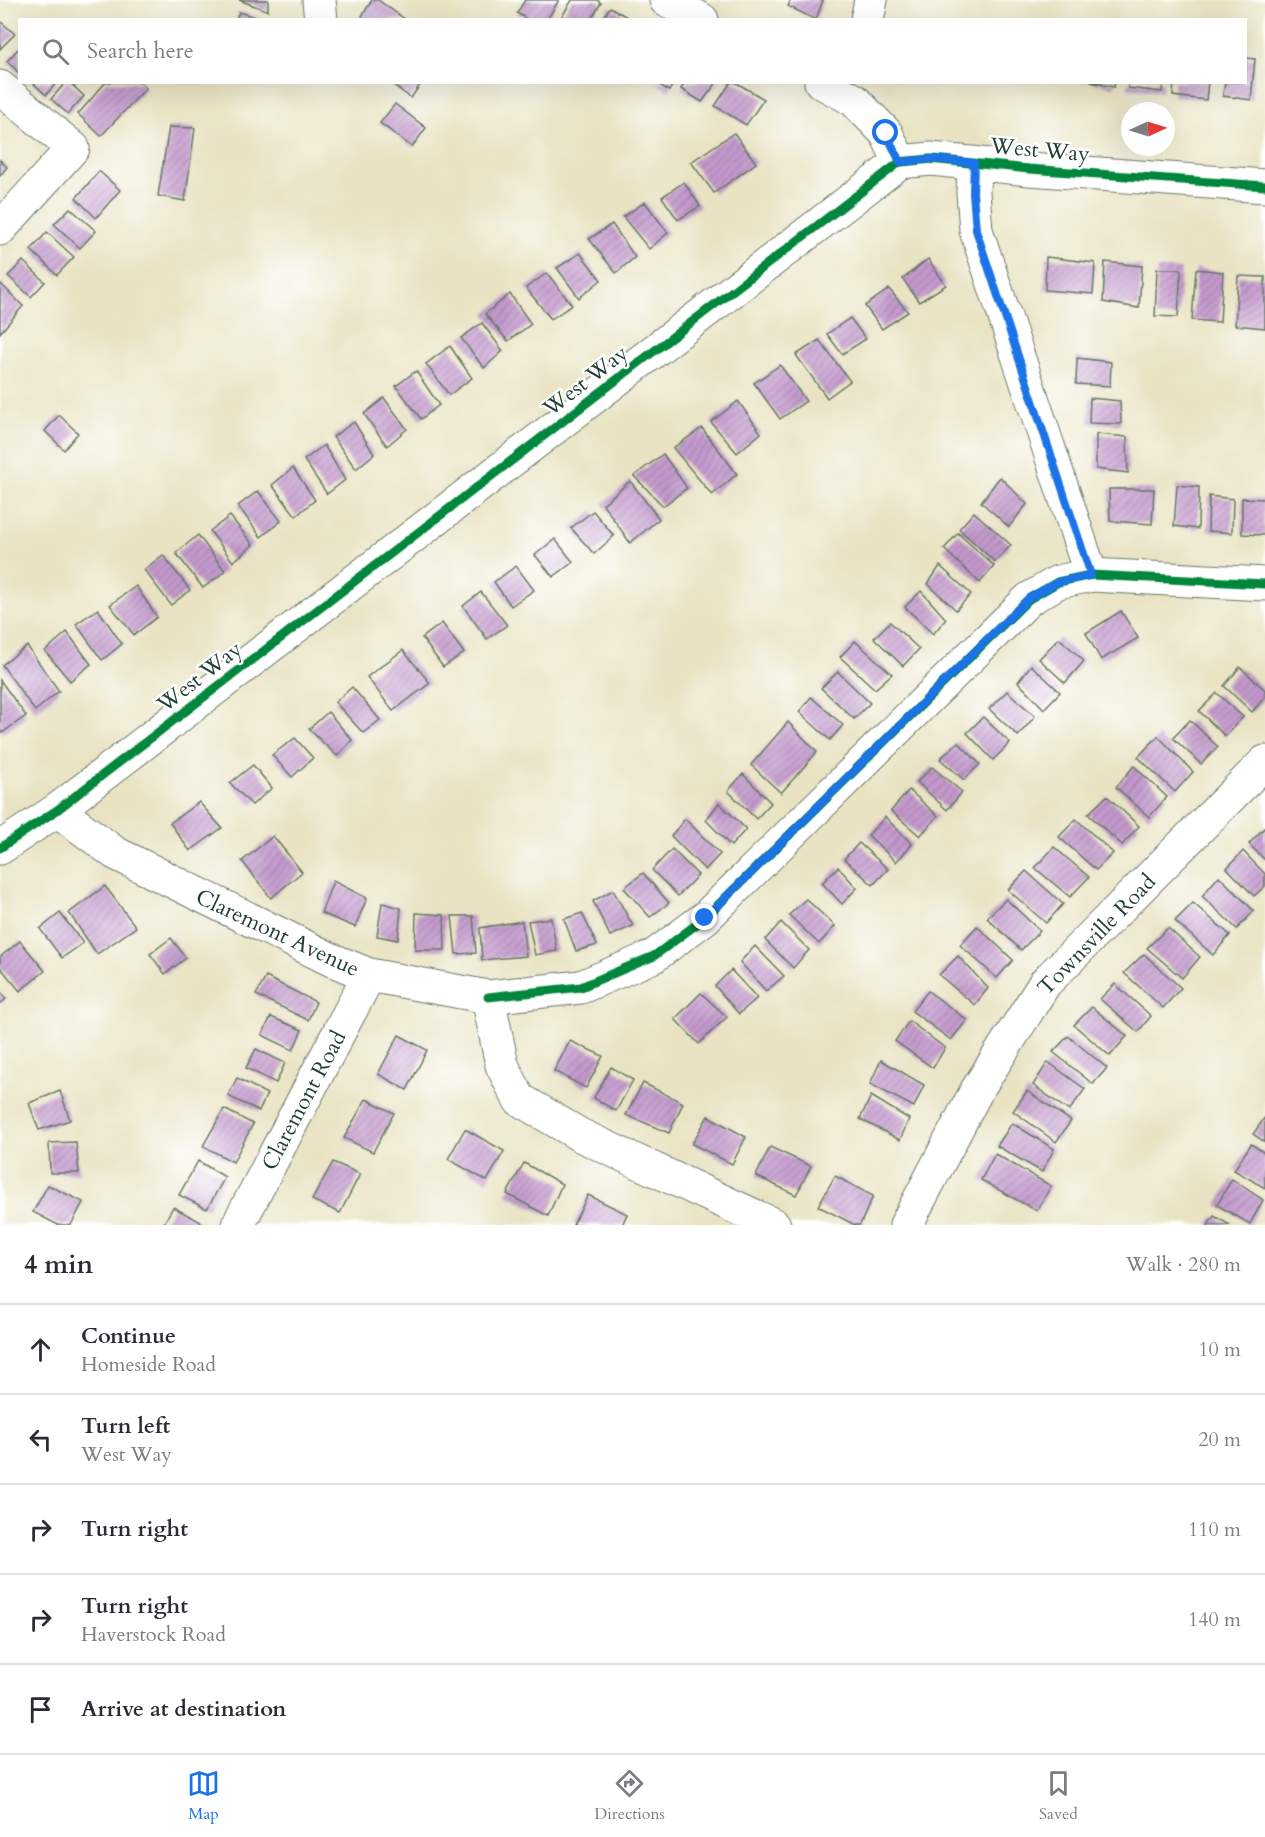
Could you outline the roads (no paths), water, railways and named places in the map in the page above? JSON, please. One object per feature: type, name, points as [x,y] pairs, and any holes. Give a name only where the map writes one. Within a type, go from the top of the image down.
[{"type":"street","points":[[319,0],[321,18]]},
{"type":"street","points":[[666,0],[698,18]]},
{"type":"street","points":[[867,18],[871,0]]},
{"type":"street","points":[[828,84],[855,91],[886,133],[900,162]]},
{"type":"street","points":[[0,87],[73,148],[0,229]]},
{"type":"street","name":"West Way","points":[[0,848],[57,810],[900,162],[931,159],[1029,169],[1265,186]]},
{"type":"street","points":[[974,163],[973,193],[976,230],[1091,575]]},
{"type":"street","name":"Claremont Avenue","points":[[57,810],[115,853],[330,959],[369,975],[488,997],[581,987],[654,956],[705,918],[1029,598],[1058,582],[1091,575],[1265,584]]},
{"type":"street","name":"Townsville Road","points":[[906,1225],[977,1090],[1045,983],[1265,762]]},
{"type":"street","name":"Claremont Road","points":[[238,1225],[369,975]]},
{"type":"street","points":[[488,997],[502,1065],[519,1099],[580,1135],[774,1225]]}]
